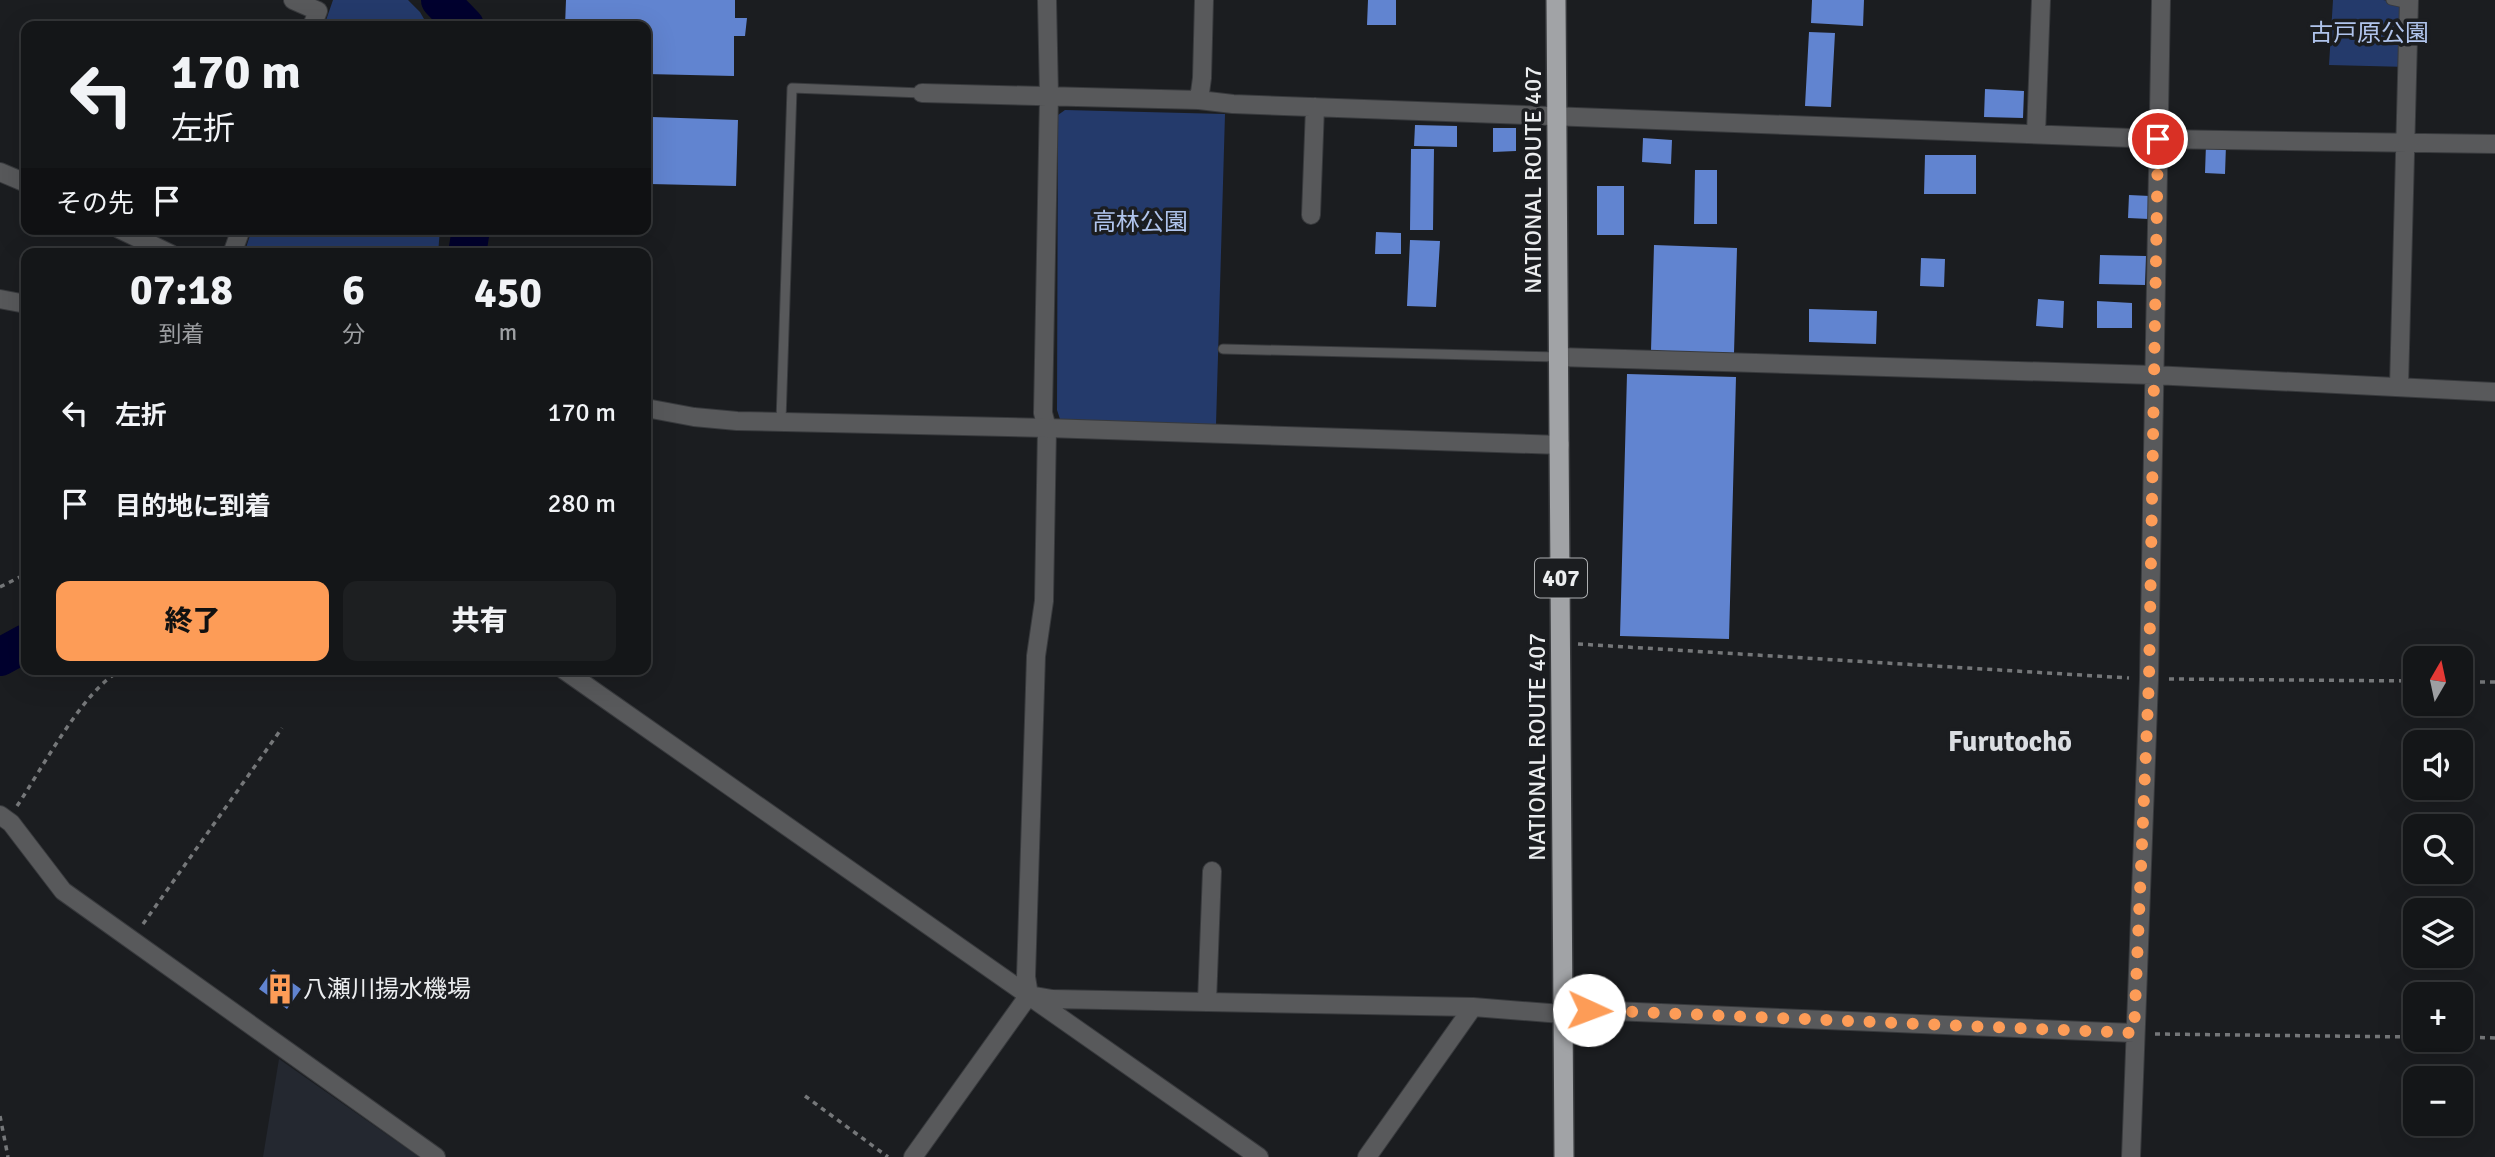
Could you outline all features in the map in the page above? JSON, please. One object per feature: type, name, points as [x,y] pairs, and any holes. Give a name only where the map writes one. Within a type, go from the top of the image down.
[{"type":"highway","name":"NATIONAL ROUTE 407","points":[[1556,0],[1564,1157]]},
{"type":"street","points":[[293,0],[318,11],[315,21]]},
{"type":"street","points":[[913,1157],[1029,995],[1026,977],[1036,656],[1044,601],[1047,428],[1043,413],[1049,95],[1047,0]]},
{"type":"street","points":[[1199,100],[1204,0]]},
{"type":"street","points":[[2036,134],[2041,0]]},
{"type":"street","points":[[2131,1157],[2149,679],[2161,0]]},
{"type":"street","points":[[2399,387],[2409,2]]},
{"type":"street","points":[[922,93],[1199,100],[1233,104],[2158,139],[2495,144]]},
{"type":"street","points":[[1311,215],[1315,107]]},
{"type":"street","points":[[0,172],[21,181]]},
{"type":"street","points":[[131,235],[159,248]]},
{"type":"street","points":[[0,299],[21,303]]},
{"type":"street","points":[[1559,357],[2153,375],[2495,392]]},
{"type":"street","points":[[651,409],[737,421],[1560,445]]},
{"type":"street","points":[[571,675],[1259,1157]]},
{"type":"street","points":[[0,815],[12,823],[63,891],[436,1157]]},
{"type":"street","points":[[1207,1002],[1212,871]]},
{"type":"street","points":[[1029,995],[1052,999],[1473,1007],[1562,1014],[1589,1010],[2134,1033]]},
{"type":"street","points":[[1367,1157],[1473,1007]]},
{"type":"lane","points":[[2391,0],[2409,2]]},
{"type":"lane","points":[[782,421],[792,88],[922,93]]},
{"type":"lane","points":[[1223,349],[1559,357]]},
{"type":"path","points":[[0,587],[21,576]]},
{"type":"path","points":[[1562,646],[1588,643],[2149,679],[2403,681]]},
{"type":"path","points":[[18,805],[90,696],[112,675]]},
{"type":"path","points":[[2473,682],[2495,682]]},
{"type":"path","points":[[132,940],[282,728]]},
{"type":"path","points":[[2134,1033],[2403,1037]]},
{"type":"path","points":[[2473,1037],[2495,1038]]},
{"type":"path","points":[[805,1096],[888,1157]]},
{"type":"path","points":[[0,1116],[8,1157]]},
{"type":"shaded area","points":[[279,1059],[419,1157],[263,1157]]},
{"type":"green space","points":[[333,0],[408,0],[425,21],[326,21]]},
{"type":"green space","name":"古戸原公園","points":[[2333,0],[2383,0],[2409,4],[2408,67],[2329,65]]},
{"type":"green space","name":"高林公園","points":[[1065,110],[1225,114],[1216,425],[1060,419],[1057,410],[1058,115]]},
{"type":"green space","points":[[250,235],[440,235],[438,248],[246,248]]},
{"type":"building","points":[[566,0],[735,0],[735,18],[747,18],[745,36],[734,36],[734,76],[651,74],[651,21],[565,21]]},
{"type":"building","points":[[1368,0],[1396,0],[1396,25],[1367,25]]},
{"type":"building","points":[[1812,0],[1864,0],[1863,26],[1811,23]]},
{"type":"building","points":[[1809,32],[1835,33],[1831,107],[1805,106]]},
{"type":"building","points":[[1985,89],[2024,91],[2023,118],[1984,117]]},
{"type":"building","points":[[652,117],[738,120],[736,186],[651,184]]},
{"type":"building","points":[[1415,125],[1457,126],[1457,147],[1414,146]]},
{"type":"building","points":[[1493,128],[1516,128],[1516,151],[1493,152]]},
{"type":"building","points":[[1643,138],[1672,140],[1671,164],[1642,162]]},
{"type":"building","points":[[2206,144],[2226,145],[2225,174],[2205,173]]},
{"type":"building","points":[[1411,149],[1434,149],[1433,230],[1410,230]]},
{"type":"building","points":[[1925,155],[1976,155],[1976,194],[1924,194]]},
{"type":"building","points":[[1695,170],[1717,170],[1717,224],[1694,224]]},
{"type":"building","points":[[1597,186],[1624,186],[1624,235],[1597,235]]},
{"type":"building","points":[[2129,195],[2150,196],[2149,219],[2128,218]]},
{"type":"building","points":[[1376,232],[1401,233],[1401,254],[1375,254]]},
{"type":"building","points":[[1410,240],[1440,241],[1436,307],[1407,306]]},
{"type":"building","points":[[1654,245],[1737,248],[1734,353],[1651,351]]},
{"type":"building","points":[[2100,255],[2146,256],[2145,285],[2099,284]]},
{"type":"building","points":[[1921,258],[1945,259],[1944,287],[1920,286]]},
{"type":"building","points":[[2038,299],[2064,301],[2063,328],[2036,326]]},
{"type":"building","points":[[2097,301],[2132,303],[2132,328],[2097,328]]},
{"type":"building","points":[[1809,309],[1877,311],[1876,344],[1809,342]]},
{"type":"building","points":[[1627,374],[1736,377],[1729,639],[1620,636]]},
{"type":"building","name":"八瀬川揚水機場","points":[[273,969],[301,989],[287,1009],[259,989]]},
{"type":"waterway","points":[[440,0],[460,21]]},
{"type":"waterway","points":[[468,248],[470,235]]},
{"type":"waterway","points":[[0,657],[21,646]]},
{"type":"place","name":"八瀬川揚水機場","points":[[280,989]]},
{"type":"district","name":"Furutochō","points":[[2010,741]]},
{"type":"route","points":[[1589,1010],[2134,1033],[2149,679],[2158,139]]}]
